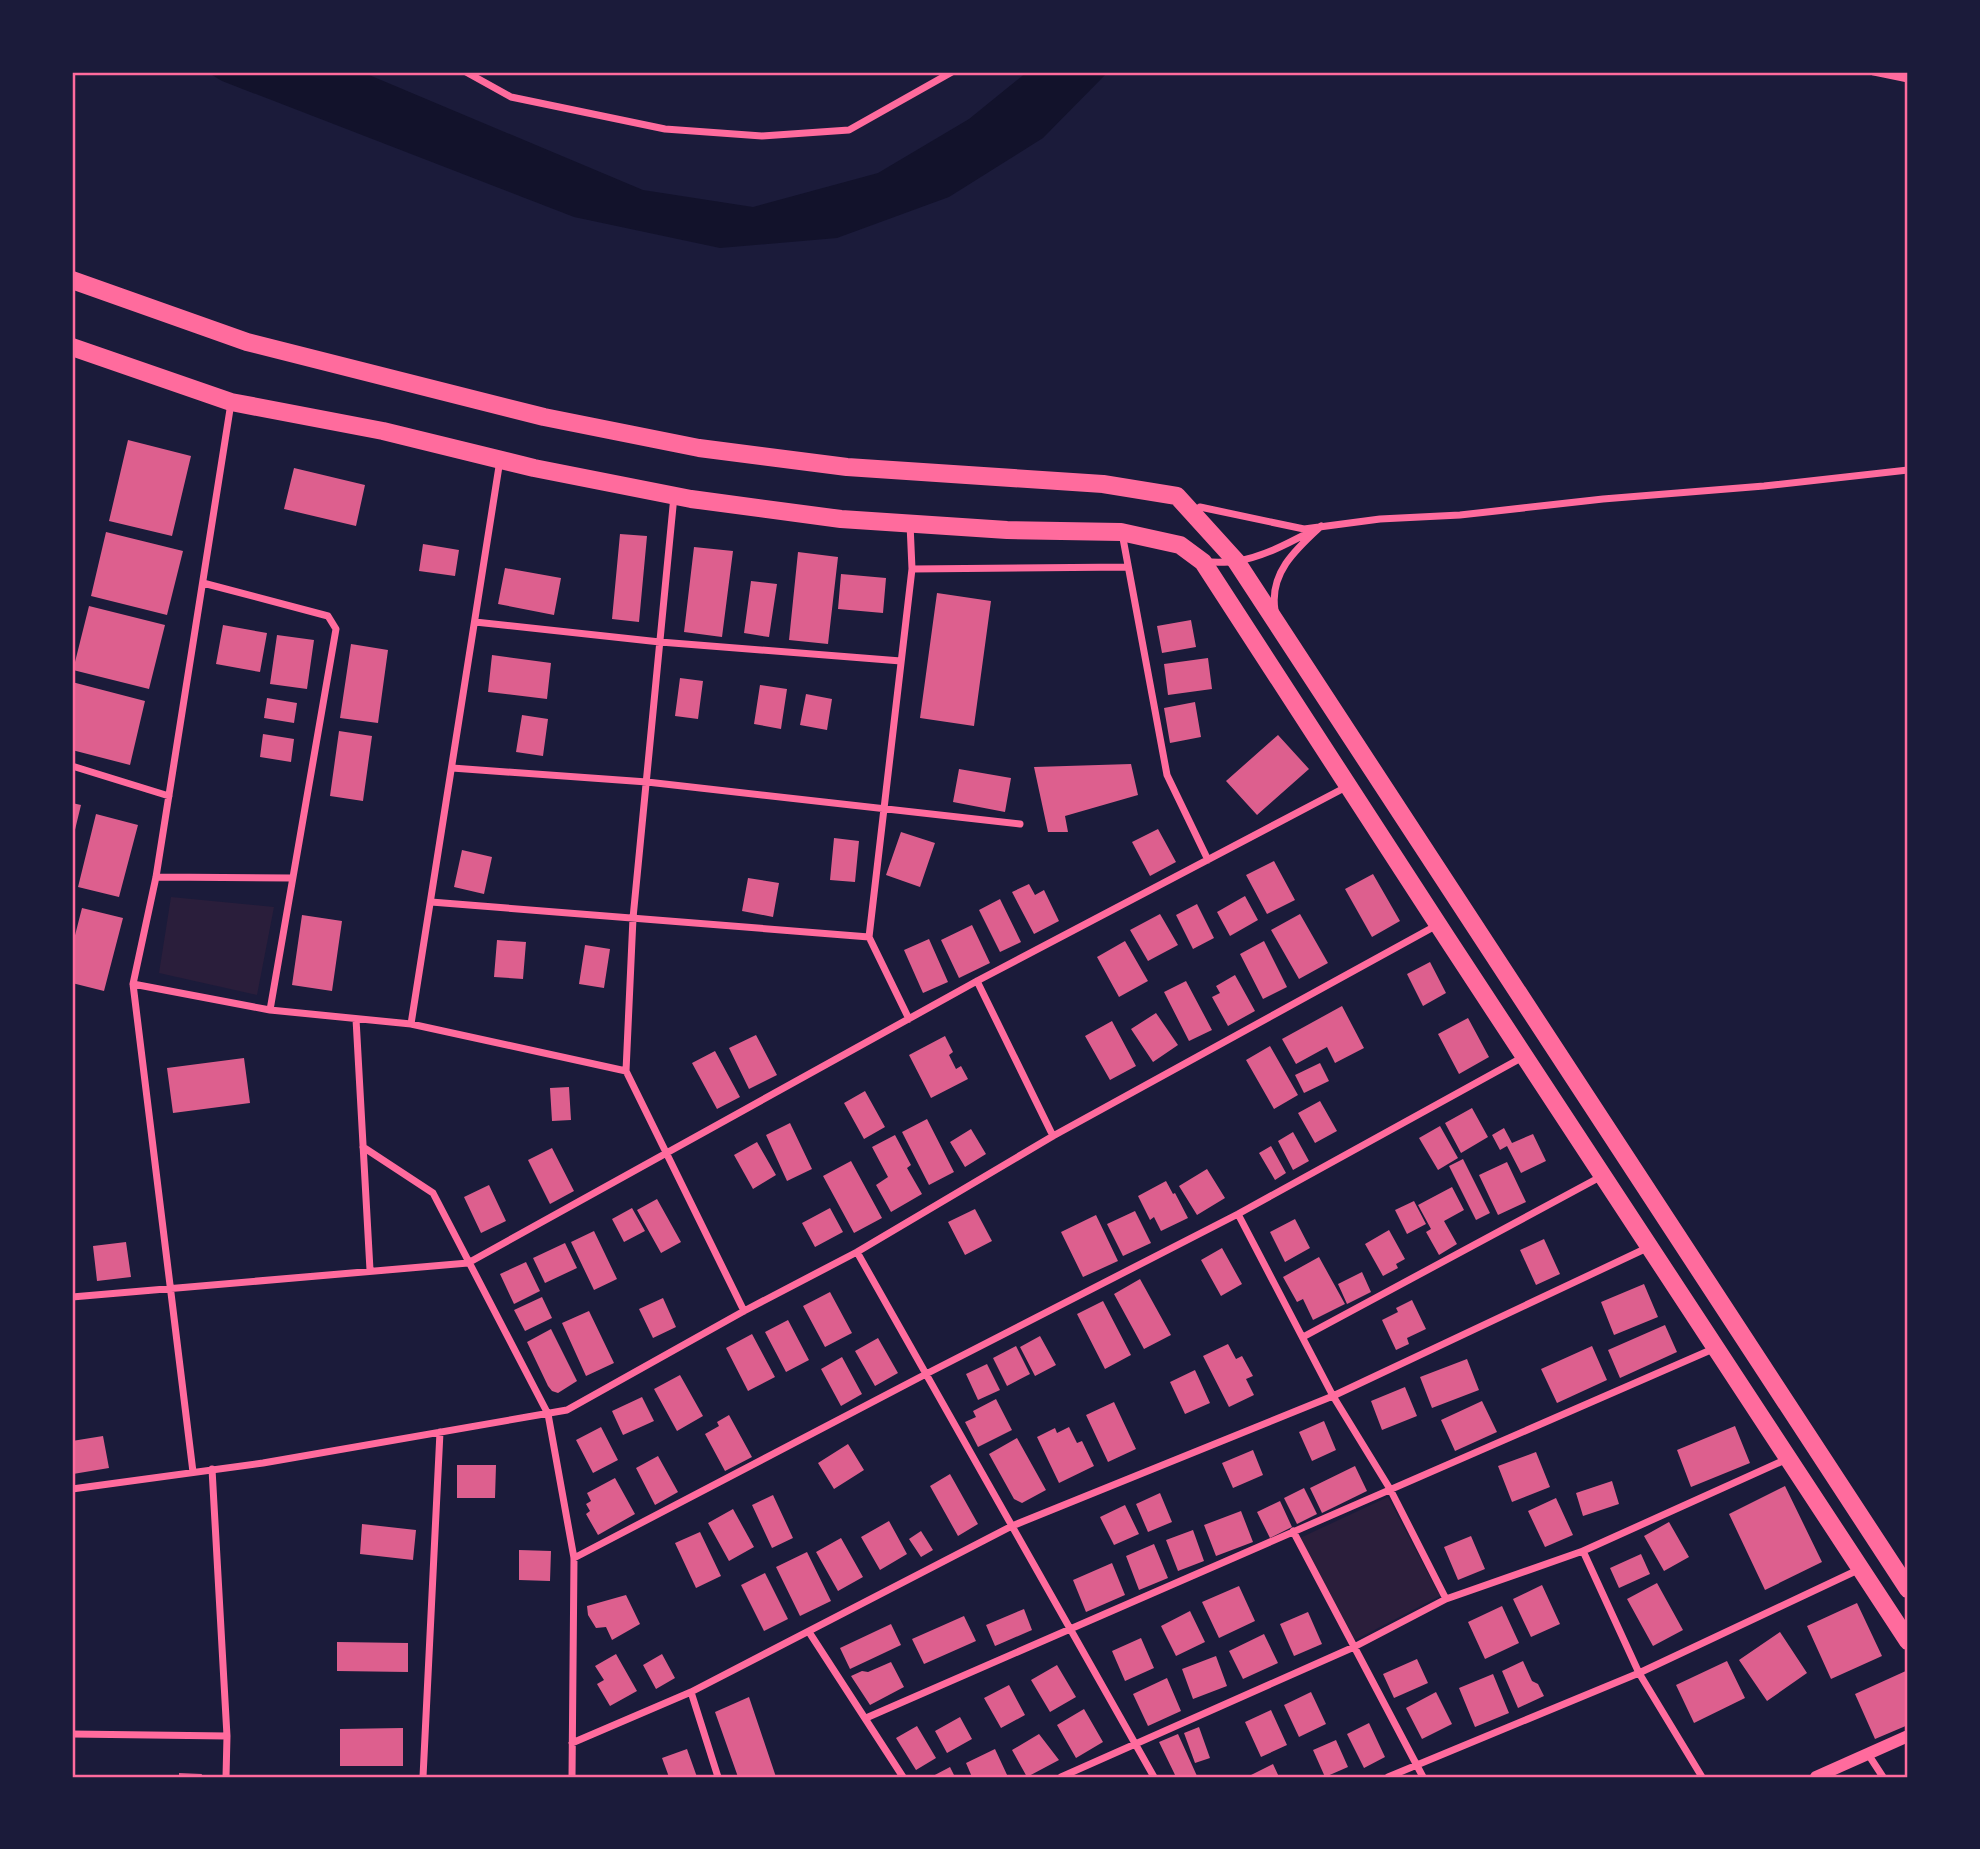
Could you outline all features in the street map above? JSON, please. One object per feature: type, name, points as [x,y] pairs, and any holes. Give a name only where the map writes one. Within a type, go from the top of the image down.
[{"type":"main road","points":[[72,280],[247,342],[544,416],[686,445],[847,467],[1102,484],[1177,496],[1236,561],[1908,1588]]},
{"type":"main road","points":[[72,347],[232,402],[383,431],[500,459],[674,495],[841,519],[1007,530],[1121,532],[1180,545],[1203,562],[1523,1056],[1908,1641]]},
{"type":"street","points":[[466,72],[511,97],[665,129],[762,136],[849,131],[952,72]]},
{"type":"street","points":[[1874,72],[1908,79]]},
{"type":"street","points":[[193,1472],[133,984],[156,877],[232,402]]},
{"type":"street","points":[[411,1024],[500,459]]},
{"type":"street","points":[[1177,496],[1200,507],[1304,529],[1380,519],[1460,515],[1908,471]]},
{"type":"street","points":[[674,495],[634,918],[626,1071],[744,1311]]},
{"type":"street","points":[[909,1019],[869,937],[912,569],[910,524]]},
{"type":"street","points":[[1203,562],[1236,561],[1287,544],[1321,526]]},
{"type":"street","points":[[1278,626],[1274,601],[1283,565],[1321,526]]},
{"type":"street","points":[[1121,532],[1167,775],[1208,860]]},
{"type":"street","points":[[912,569],[1128,567]]},
{"type":"street","points":[[203,583],[328,616],[336,629],[270,1010]]},
{"type":"street","points":[[475,622],[660,642],[901,661]]},
{"type":"street","points":[[72,766],[169,796]]},
{"type":"street","points":[[452,768],[647,782],[1020,824]]},
{"type":"street","points":[[72,1297],[468,1263],[666,1156],[977,981],[1348,786]]},
{"type":"street","points":[[156,877],[292,878]]},
{"type":"street","points":[[430,902],[869,937]]},
{"type":"street","points":[[72,1489],[262,1463],[568,1410],[744,1311],[857,1252],[1052,1136],[1439,923]]},
{"type":"street","points":[[977,981],[1052,1136]]},
{"type":"street","points":[[133,984],[270,1010],[411,1024],[626,1071]]},
{"type":"street","points":[[356,1019],[370,1270]]},
{"type":"street","points":[[573,1558],[1238,1214],[1523,1056]]},
{"type":"street","points":[[363,1147],[433,1193],[548,1414],[573,1558],[572,1777]]},
{"type":"street","points":[[1303,1337],[1603,1176]]},
{"type":"street","points":[[1238,1214],[1333,1396],[1390,1489],[1446,1599]]},
{"type":"street","points":[[572,1743],[691,1692],[1012,1526],[1333,1396],[1650,1247]]},
{"type":"street","points":[[857,1252],[1154,1777]]},
{"type":"street","points":[[866,1718],[1715,1347]]},
{"type":"street","points":[[423,1777],[440,1432]]},
{"type":"street","points":[[1061,1777],[1354,1647],[1446,1599],[1583,1551],[1788,1458]]},
{"type":"street","points":[[212,1469],[227,1736],[226,1777]]},
{"type":"street","points":[[1293,1531],[1423,1777]]},
{"type":"street","points":[[1583,1551],[1639,1673],[1702,1777]]},
{"type":"street","points":[[1388,1777],[1639,1673],[1861,1569]]},
{"type":"street","points":[[809,1632],[903,1777]]},
{"type":"street","points":[[691,1692],[718,1777]]},
{"type":"street","points":[[72,1734],[227,1736]]},
{"type":"street","points":[[1816,1777],[1908,1736]]},
{"type":"street","points":[[1868,1754],[1882,1777]]},
{"type":"shaded area","points":[[207,72],[362,72],[643,190],[753,207],[878,173],[969,119],[1027,72],[1108,72],[1043,138],[949,197],[837,238],[720,248],[574,217],[222,81]]},
{"type":"shaded area","points":[[171,897],[274,907],[257,995],[159,973]]},
{"type":"shaded area","points":[[1388,1497],[1440,1596],[1355,1640],[1300,1538]]},
{"type":"building","points":[[128,440],[191,456],[172,536],[109,521]]},
{"type":"building","points":[[294,468],[365,485],[356,526],[284,509]]},
{"type":"building","points":[[106,532],[183,551],[167,615],[91,596]]},
{"type":"building","points":[[620,534],[647,536],[639,622],[612,619]]},
{"type":"building","points":[[423,544],[459,550],[455,576],[419,571]]},
{"type":"building","points":[[694,547],[733,551],[722,637],[684,632]]},
{"type":"building","points":[[798,552],[838,557],[828,644],[789,640]]},
{"type":"building","points":[[505,568],[561,578],[554,615],[498,604]]},
{"type":"building","points":[[841,574],[886,578],[883,613],[838,609]]},
{"type":"building","points":[[751,581],[777,584],[769,637],[744,633]]},
{"type":"building","points":[[937,593],[991,601],[974,726],[920,718]]},
{"type":"building","points":[[89,606],[165,625],[149,689],[73,670]]},
{"type":"building","points":[[1191,620],[1196,647],[1162,653],[1157,626]]},
{"type":"building","points":[[223,625],[267,633],[260,672],[216,664]]},
{"type":"building","points":[[277,635],[314,640],[307,689],[270,684]]},
{"type":"building","points":[[351,644],[388,650],[378,723],[340,718]]},
{"type":"building","points":[[492,655],[551,663],[547,699],[488,692]]},
{"type":"building","points":[[1208,658],[1212,689],[1168,695],[1164,664]]},
{"type":"building","points":[[680,678],[703,681],[698,719],[675,716]]},
{"type":"building","points":[[72,682],[145,701],[130,765],[72,750]]},
{"type":"building","points":[[760,685],[787,689],[781,729],[754,724]]},
{"type":"building","points":[[806,694],[832,699],[827,730],[800,725]]},
{"type":"building","points":[[267,698],[297,703],[294,723],[264,718]]},
{"type":"building","points":[[1195,702],[1201,737],[1170,743],[1164,708]]},
{"type":"building","points":[[522,715],[548,719],[543,756],[516,752]]},
{"type":"building","points":[[339,731],[372,736],[363,801],[330,796]]},
{"type":"building","points":[[263,734],[294,739],[291,762],[260,757]]},
{"type":"building","points":[[1278,735],[1309,769],[1257,815],[1226,781]]},
{"type":"building","points":[[1131,764],[1138,795],[1065,816],[1068,832],[1048,832],[1034,767]]},
{"type":"building","points":[[959,769],[1011,778],[1005,812],[953,802]]},
{"type":"building","points":[[72,803],[81,805],[73,838],[72,838]]},
{"type":"building","points":[[96,814],[138,825],[119,897],[78,887]]},
{"type":"building","points":[[1158,829],[1176,862],[1150,876],[1132,842]]},
{"type":"building","points":[[901,832],[935,843],[920,887],[886,875]]},
{"type":"building","points":[[834,838],[859,841],[855,882],[830,880]]},
{"type":"building","points":[[462,850],[492,857],[484,894],[454,887]]},
{"type":"building","points":[[1274,861],[1295,900],[1267,914],[1246,875]]},
{"type":"building","points":[[1373,874],[1400,921],[1372,937],[1345,889]]},
{"type":"building","points":[[748,878],[779,883],[773,917],[742,911]]},
{"type":"building","points":[[1029,884],[1035,895],[1044,890],[1059,921],[1034,934],[1012,892]]},
{"type":"building","points":[[1245,896],[1258,920],[1230,936],[1217,912]]},
{"type":"building","points":[[1000,899],[1021,942],[1000,952],[979,910]]},
{"type":"building","points":[[1197,904],[1214,938],[1193,949],[1176,915]]},
{"type":"building","points":[[82,908],[123,918],[104,991],[72,983],[72,947]]},
{"type":"building","points":[[1160,914],[1178,945],[1148,961],[1130,930]]},
{"type":"building","points":[[1300,914],[1328,963],[1299,979],[1271,930]]},
{"type":"building","points":[[302,915],[342,921],[332,991],[292,985]]},
{"type":"building","points":[[972,925],[990,963],[959,978],[941,940]]},
{"type":"building","points":[[929,939],[948,982],[923,993],[904,950]]},
{"type":"building","points":[[497,940],[526,942],[523,979],[494,977]]},
{"type":"building","points":[[1125,941],[1148,981],[1119,997],[1097,957]]},
{"type":"building","points":[[1264,941],[1287,987],[1263,999],[1240,954]]},
{"type":"building","points":[[585,945],[610,949],[604,988],[579,984]]},
{"type":"building","points":[[1430,962],[1446,993],[1423,1006],[1407,974]]},
{"type":"building","points":[[1235,975],[1255,1011],[1228,1026],[1212,997],[1220,993],[1216,986]]},
{"type":"building","points":[[1186,981],[1212,1030],[1189,1041],[1164,992]]},
{"type":"building","points":[[1342,1006],[1364,1048],[1335,1063],[1327,1047],[1296,1064],[1282,1039]]},
{"type":"building","points":[[1156,1013],[1178,1045],[1153,1062],[1131,1029]]},
{"type":"building","points":[[1468,1018],[1489,1057],[1459,1074],[1438,1034]]},
{"type":"building","points":[[1112,1021],[1136,1066],[1110,1080],[1085,1036]]},
{"type":"building","points":[[756,1035],[777,1075],[749,1089],[729,1048]]},
{"type":"building","points":[[945,1036],[953,1052],[949,1055],[956,1069],[961,1066],[968,1079],[931,1098],[909,1055]]},
{"type":"building","points":[[1270,1046],[1298,1095],[1274,1109],[1246,1060]]},
{"type":"building","points":[[715,1051],[740,1097],[717,1109],[692,1063]]},
{"type":"building","points":[[244,1058],[250,1103],[173,1113],[167,1068]]},
{"type":"building","points":[[1320,1063],[1329,1081],[1304,1093],[1295,1075]]},
{"type":"building","points":[[569,1087],[571,1120],[552,1121],[550,1088]]},
{"type":"building","points":[[865,1091],[885,1127],[864,1139],[844,1103]]},
{"type":"building","points":[[1320,1101],[1337,1131],[1315,1143],[1298,1113]]},
{"type":"building","points":[[1472,1108],[1488,1137],[1461,1153],[1445,1123]]},
{"type":"building","points":[[927,1119],[954,1172],[929,1185],[902,1132]]},
{"type":"building","points":[[790,1123],[812,1169],[787,1181],[766,1135]]},
{"type":"building","points":[[1440,1126],[1458,1158],[1438,1170],[1419,1138]]},
{"type":"building","points":[[1504,1128],[1512,1143],[1533,1134],[1546,1161],[1521,1173],[1507,1146],[1500,1150],[1492,1135]]},
{"type":"building","points":[[971,1129],[986,1154],[965,1167],[950,1142]]},
{"type":"building","points":[[1293,1132],[1309,1161],[1293,1170],[1278,1141]]},
{"type":"building","points":[[895,1135],[911,1165],[907,1168],[922,1194],[891,1212],[876,1185],[888,1177],[872,1147]]},
{"type":"building","points":[[757,1142],[776,1175],[753,1189],[734,1155]]},
{"type":"building","points":[[1271,1146],[1286,1173],[1275,1180],[1259,1153]]},
{"type":"building","points":[[552,1148],[574,1191],[550,1204],[528,1160]]},
{"type":"building","points":[[1463,1159],[1490,1213],[1476,1220],[1449,1166]]},
{"type":"building","points":[[851,1161],[882,1218],[854,1233],[823,1176]]},
{"type":"building","points":[[1507,1162],[1526,1202],[1498,1215],[1479,1175]]},
{"type":"building","points":[[1207,1169],[1225,1198],[1197,1215],[1179,1186]]},
{"type":"building","points":[[1166,1181],[1188,1218],[1161,1231],[1154,1217],[1150,1220],[1138,1196]]},
{"type":"building","points":[[489,1185],[506,1221],[481,1233],[464,1197]]},
{"type":"building","points":[[1452,1187],[1464,1210],[1444,1221],[1457,1244],[1439,1255],[1426,1232],[1431,1229],[1418,1205]]},
{"type":"building","points":[[657,1199],[681,1242],[661,1253],[637,1210]]},
{"type":"building","points":[[1414,1201],[1426,1224],[1407,1234],[1395,1210]]},
{"type":"building","points":[[632,1208],[645,1231],[624,1242],[612,1219]]},
{"type":"building","points":[[830,1208],[843,1232],[815,1247],[802,1223]]},
{"type":"building","points":[[975,1209],[992,1241],[965,1255],[948,1222]]},
{"type":"building","points":[[1135,1211],[1151,1243],[1123,1256],[1107,1224]]},
{"type":"building","points":[[1096,1215],[1118,1261],[1083,1277],[1061,1232]]},
{"type":"building","points":[[1295,1219],[1310,1248],[1285,1262],[1270,1232]]},
{"type":"building","points":[[1389,1230],[1405,1259],[1396,1264],[1398,1268],[1383,1276],[1365,1244]]},
{"type":"building","points":[[594,1231],[617,1279],[594,1290],[571,1242]]},
{"type":"building","points":[[1544,1239],[1560,1274],[1536,1285],[1520,1250]]},
{"type":"building","points":[[126,1242],[131,1277],[97,1281],[93,1246]]},
{"type":"building","points":[[565,1243],[577,1268],[545,1283],[533,1258]]},
{"type":"building","points":[[1222,1248],[1242,1284],[1221,1296],[1201,1260]]},
{"type":"building","points":[[1319,1257],[1345,1304],[1313,1320],[1303,1299],[1297,1302],[1283,1277]]},
{"type":"building","points":[[526,1262],[540,1291],[514,1304],[500,1274]]},
{"type":"building","points":[[1362,1272],[1371,1292],[1347,1304],[1338,1284]]},
{"type":"building","points":[[1140,1279],[1171,1335],[1144,1349],[1114,1294]]},
{"type":"building","points":[[1644,1284],[1658,1317],[1614,1335],[1601,1302]]},
{"type":"building","points":[[830,1292],[852,1333],[825,1347],[803,1306]]},
{"type":"building","points":[[542,1297],[552,1318],[525,1331],[514,1310]]},
{"type":"building","points":[[663,1298],[676,1327],[653,1338],[639,1309]]},
{"type":"building","points":[[1412,1300],[1426,1329],[1407,1338],[1409,1344],[1396,1350],[1382,1320],[1398,1312],[1396,1308]]},
{"type":"building","points":[[1103,1301],[1131,1355],[1105,1369],[1077,1314]]},
{"type":"building","points":[[589,1311],[614,1363],[586,1376],[562,1323]]},
{"type":"building","points":[[788,1320],[809,1360],[786,1372],[765,1332]]},
{"type":"building","points":[[1665,1325],[1677,1352],[1620,1378],[1608,1350]]},
{"type":"building","points":[[551,1329],[577,1381],[558,1393],[548,1386],[527,1342]]},
{"type":"building","points":[[752,1334],[775,1377],[748,1391],[726,1348]]},
{"type":"building","points":[[1040,1336],[1056,1365],[1035,1376],[1020,1347]]},
{"type":"building","points":[[878,1338],[898,1373],[875,1386],[855,1351]]},
{"type":"building","points":[[1228,1344],[1236,1359],[1242,1356],[1253,1376],[1246,1379],[1254,1395],[1229,1407],[1203,1356]]},
{"type":"building","points":[[1016,1346],[1030,1374],[1007,1386],[993,1358]]},
{"type":"building","points":[[1592,1346],[1607,1380],[1557,1403],[1541,1369]]},
{"type":"building","points":[[842,1357],[862,1394],[841,1406],[821,1369]]},
{"type":"building","points":[[1467,1359],[1479,1390],[1432,1408],[1420,1377]]},
{"type":"building","points":[[987,1364],[1000,1390],[978,1400],[966,1374]]},
{"type":"building","points":[[1195,1370],[1210,1403],[1185,1414],[1170,1382]]},
{"type":"building","points":[[680,1375],[703,1416],[677,1431],[654,1389]]},
{"type":"building","points":[[1405,1387],[1417,1416],[1382,1430],[1371,1401]]},
{"type":"building","points":[[642,1397],[654,1421],[623,1435],[612,1411]]},
{"type":"building","points":[[996,1399],[1012,1430],[978,1447],[965,1422],[976,1417],[973,1411]]},
{"type":"building","points":[[1482,1401],[1497,1432],[1455,1451],[1441,1420]]},
{"type":"building","points":[[1114,1402],[1136,1449],[1108,1462],[1086,1415]]},
{"type":"building","points":[[729,1415],[752,1457],[725,1471],[705,1434],[719,1426],[717,1422]]},
{"type":"building","points":[[1324,1421],[1336,1450],[1312,1461],[1299,1432]]},
{"type":"building","points":[[1735,1426],[1750,1463],[1691,1487],[1677,1450]]},
{"type":"building","points":[[601,1427],[618,1460],[593,1473],[576,1440]]},
{"type":"building","points":[[1069,1427],[1077,1443],[1082,1441],[1094,1466],[1059,1483],[1037,1437],[1055,1428],[1057,1433]]},
{"type":"building","points":[[103,1436],[109,1468],[73,1474],[72,1441]]},
{"type":"building","points":[[1017,1438],[1046,1490],[1022,1503],[1014,1499],[989,1454]]},
{"type":"building","points":[[848,1444],[864,1470],[834,1489],[818,1463]]},
{"type":"building","points":[[1253,1450],[1263,1475],[1233,1488],[1222,1463]]},
{"type":"building","points":[[1536,1452],[1550,1487],[1512,1502],[1498,1466]]},
{"type":"building","points":[[658,1456],[678,1492],[655,1505],[636,1468]]},
{"type":"building","points":[[457,1465],[496,1465],[495,1498],[457,1498]]},
{"type":"building","points":[[1355,1466],[1367,1491],[1322,1513],[1310,1488]]},
{"type":"building","points":[[950,1474],[978,1524],[958,1536],[930,1486]]},
{"type":"building","points":[[615,1478],[635,1514],[598,1535],[586,1514],[590,1511],[586,1504],[591,1501],[587,1493]]},
{"type":"building","points":[[1612,1481],[1619,1504],[1583,1516],[1576,1493]]},
{"type":"building","points":[[1785,1486],[1822,1562],[1765,1590],[1729,1514]]},
{"type":"building","points":[[1304,1488],[1317,1514],[1297,1524],[1284,1498]]},
{"type":"building","points":[[1160,1493],[1172,1522],[1148,1532],[1136,1504]]},
{"type":"building","points":[[773,1495],[793,1538],[772,1548],[752,1505]]},
{"type":"building","points":[[1556,1498],[1573,1535],[1545,1547],[1528,1511]]},
{"type":"building","points":[[1280,1501],[1292,1527],[1270,1538],[1257,1512]]},
{"type":"building","points":[[1125,1505],[1139,1534],[1114,1545],[1100,1517]]},
{"type":"building","points":[[733,1509],[754,1547],[729,1561],[708,1523]]},
{"type":"building","points":[[1241,1511],[1253,1542],[1216,1556],[1204,1525]]},
{"type":"building","points":[[889,1521],[907,1554],[880,1570],[861,1537]]},
{"type":"building","points":[[1669,1522],[1689,1557],[1664,1571],[1644,1536]]},
{"type":"building","points":[[362,1524],[416,1530],[413,1560],[360,1554]]},
{"type":"building","points":[[1193,1530],[1204,1561],[1178,1571],[1166,1540]]},
{"type":"building","points":[[921,1531],[933,1550],[921,1557],[909,1539]]},
{"type":"building","points":[[700,1532],[721,1576],[696,1588],[675,1543]]},
{"type":"building","points":[[1471,1536],[1485,1569],[1458,1580],[1444,1547]]},
{"type":"building","points":[[841,1538],[863,1577],[838,1591],[816,1552]]},
{"type":"building","points":[[1154,1544],[1168,1578],[1139,1590],[1126,1556]]},
{"type":"building","points":[[519,1550],[551,1551],[550,1581],[519,1580]]},
{"type":"building","points":[[807,1552],[831,1601],[800,1616],[776,1567]]},
{"type":"building","points":[[1641,1554],[1650,1574],[1619,1588],[1610,1568]]},
{"type":"building","points":[[1112,1563],[1125,1595],[1086,1612],[1073,1580]]},
{"type":"building","points":[[765,1573],[788,1619],[764,1631],[741,1585]]},
{"type":"building","points":[[1657,1583],[1683,1630],[1653,1646],[1627,1599]]},
{"type":"building","points":[[1542,1585],[1560,1624],[1531,1637],[1513,1599]]},
{"type":"building","points":[[1239,1586],[1255,1621],[1219,1638],[1202,1602]]},
{"type":"building","points":[[626,1595],[640,1624],[612,1640],[606,1627],[596,1628],[588,1615],[587,1606]]},
{"type":"building","points":[[1857,1603],[1882,1656],[1831,1679],[1807,1626]]},
{"type":"building","points":[[1502,1606],[1519,1643],[1485,1659],[1468,1622]]},
{"type":"building","points":[[1024,1609],[1032,1630],[995,1646],[986,1625]]},
{"type":"building","points":[[1190,1611],[1205,1642],[1176,1656],[1161,1626]]},
{"type":"building","points":[[1308,1612],[1322,1644],[1294,1656],[1280,1624]]},
{"type":"building","points":[[964,1616],[976,1641],[924,1664],[912,1639]]},
{"type":"building","points":[[891,1624],[901,1645],[850,1669],[840,1648]]},
{"type":"building","points":[[1780,1632],[1807,1673],[1767,1701],[1739,1660]]},
{"type":"building","points":[[1264,1634],[1278,1663],[1243,1679],[1229,1651]]},
{"type":"building","points":[[1141,1638],[1154,1668],[1125,1681],[1112,1651]]},
{"type":"building","points":[[337,1642],[408,1643],[408,1672],[337,1671]]},
{"type":"building","points":[[616,1654],[637,1691],[610,1706],[597,1684],[604,1680],[595,1666]]},
{"type":"building","points":[[662,1654],[675,1678],[656,1689],[643,1665]]},
{"type":"building","points":[[1216,1656],[1227,1686],[1193,1699],[1182,1669]]},
{"type":"building","points":[[1417,1659],[1428,1683],[1394,1698],[1383,1674]]},
{"type":"building","points":[[1523,1661],[1532,1681],[1538,1684],[1544,1696],[1518,1708],[1502,1671]]},
{"type":"building","points":[[1727,1661],[1745,1698],[1694,1723],[1676,1685]]},
{"type":"building","points":[[891,1662],[904,1687],[870,1705],[851,1676]]},
{"type":"building","points":[[1057,1665],[1076,1697],[1050,1712],[1031,1680]]},
{"type":"building","points":[[1908,1670],[1908,1725],[1875,1739],[1855,1694]]},
{"type":"building","points":[[1493,1674],[1509,1713],[1475,1727],[1459,1688]]},
{"type":"building","points":[[1167,1678],[1181,1711],[1148,1726],[1133,1694]]},
{"type":"building","points":[[1009,1685],[1025,1715],[1001,1728],[984,1698]]},
{"type":"building","points":[[1311,1692],[1326,1724],[1299,1737],[1284,1705]]},
{"type":"building","points":[[1436,1692],[1452,1724],[1422,1739],[1406,1708]]},
{"type":"building","points":[[749,1697],[776,1777],[738,1777],[715,1712]]},
{"type":"building","points":[[1084,1709],[1103,1742],[1076,1758],[1057,1725]]},
{"type":"building","points":[[1271,1710],[1287,1745],[1261,1757],[1245,1722]]},
{"type":"building","points":[[960,1717],[972,1739],[947,1753],[935,1731]]},
{"type":"building","points":[[1369,1723],[1385,1757],[1364,1768],[1347,1734]]},
{"type":"building","points":[[917,1726],[936,1758],[916,1770],[896,1738]]},
{"type":"building","points":[[1199,1727],[1210,1758],[1195,1763],[1184,1733]]},
{"type":"building","points":[[403,1728],[403,1766],[340,1766],[340,1729]]},
{"type":"building","points":[[1039,1734],[1059,1760],[1027,1777],[1012,1750]]},
{"type":"building","points":[[1178,1734],[1197,1776],[1176,1777],[1159,1742]]},
{"type":"building","points":[[1336,1740],[1348,1767],[1325,1777],[1313,1750]]},
{"type":"building","points":[[687,1749],[697,1777],[669,1777],[662,1758]]},
{"type":"building","points":[[995,1749],[1008,1777],[972,1777],[966,1763]]},
{"type":"building","points":[[1273,1764],[1279,1777],[1247,1777]]},
{"type":"building","points":[[950,1767],[955,1777],[931,1777]]},
{"type":"building","points":[[179,1773],[202,1774],[201,1777],[179,1777]]}]
